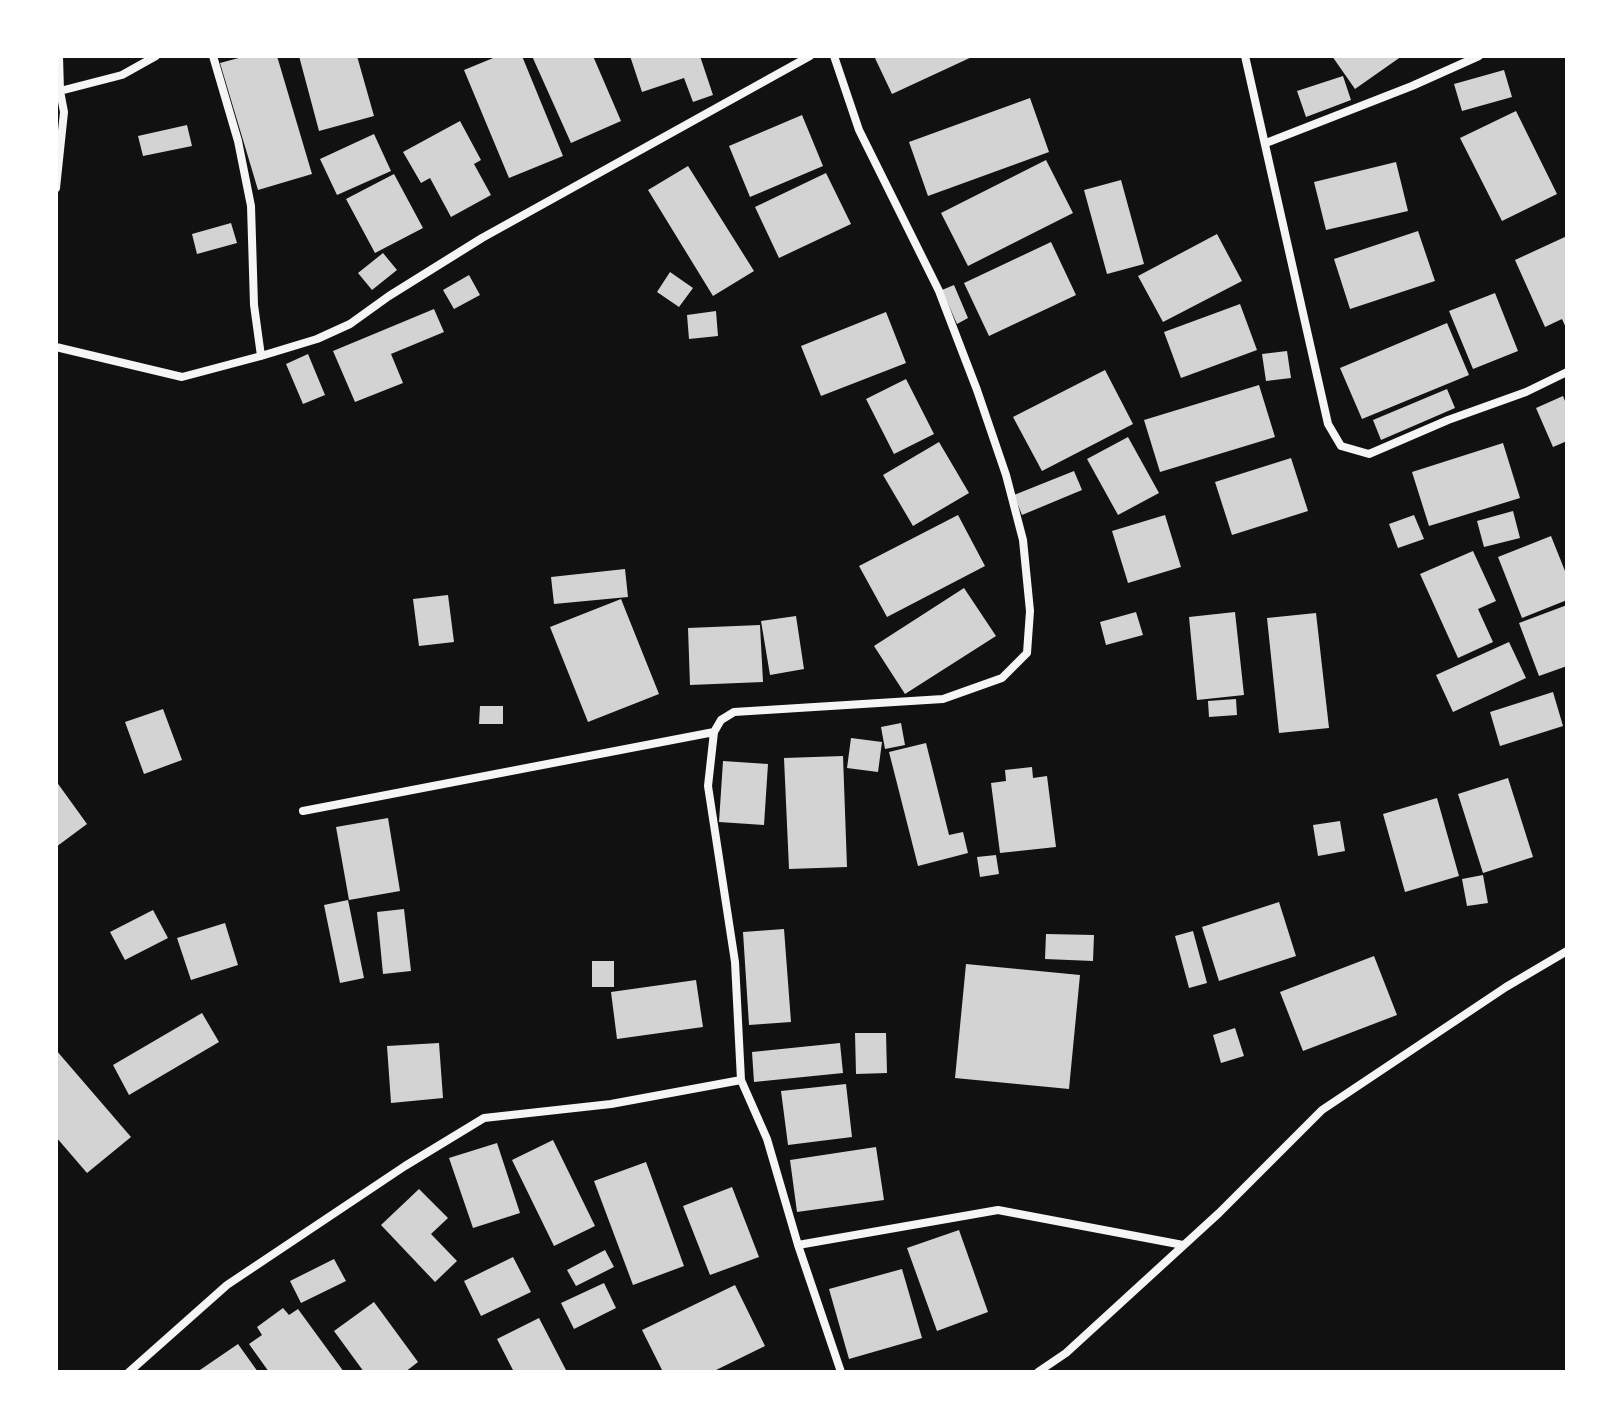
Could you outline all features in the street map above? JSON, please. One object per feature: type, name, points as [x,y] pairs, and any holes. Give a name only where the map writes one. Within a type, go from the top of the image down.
[{"type":"street","points":[[56,188],[64,112],[59,56]]},
{"type":"street","points":[[60,91],[122,75],[156,56]]},
{"type":"street","points":[[213,56],[238,141],[251,206],[254,305],[261,356]]},
{"type":"street","points":[[56,347],[182,377],[317,339],[350,324],[482,238],[810,56]]},
{"type":"street","points":[[834,56],[859,130],[939,291],[977,390],[1006,475],[1023,540],[1030,611],[1027,653],[1002,678],[943,699],[734,712],[721,720],[714,732],[708,786],[735,962],[741,1080],[767,1139],[798,1245],[841,1372]]},
{"type":"street","points":[[1245,56],[1328,424],[1341,446],[1369,454],[1448,420],[1526,392],[1567,372]]},
{"type":"street","points":[[1266,143],[1412,86],[1479,56]]},
{"type":"street","points":[[303,811],[714,732]]},
{"type":"street","points":[[1038,1372],[1066,1353],[1322,1110],[1506,987],[1567,951]]},
{"type":"street","points":[[129,1372],[227,1285],[405,1166],[484,1118],[611,1104],[741,1080]]},
{"type":"street","points":[[798,1245],[998,1210],[1183,1245]]},
{"type":"building","points":[[246,56],[277,56],[312,174],[258,190],[220,63]]},
{"type":"building","points":[[299,56],[357,56],[374,116],[319,131]]},
{"type":"building","points":[[498,56],[522,56],[563,156],[509,178],[464,70]]},
{"type":"building","points":[[532,56],[593,56],[621,121],[571,143]]},
{"type":"building","points":[[630,56],[700,56],[713,95],[693,102],[684,78],[642,92]]},
{"type":"building","points":[[874,56],[974,56],[892,94]]},
{"type":"building","points":[[1332,56],[1402,56],[1355,89]]},
{"type":"building","points":[[1504,70],[1512,97],[1462,111],[1454,84]]},
{"type":"building","points":[[1343,76],[1351,100],[1306,117],[1297,91]]},
{"type":"building","points":[[1030,98],[1049,152],[928,196],[909,142]]},
{"type":"building","points":[[1516,111],[1557,194],[1502,221],[1460,138]]},
{"type":"building","points":[[802,115],[823,166],[750,197],[729,146]]},
{"type":"building","points":[[460,121],[481,160],[474,164],[491,195],[451,217],[430,178],[421,183],[403,152]]},
{"type":"building","points":[[187,125],[192,146],[143,156],[138,136]]},
{"type":"building","points":[[374,134],[391,171],[337,195],[320,159]]},
{"type":"building","points":[[1046,160],[1073,213],[968,266],[941,213]]},
{"type":"building","points":[[1396,162],[1408,211],[1326,230],[1314,182]]},
{"type":"building","points":[[688,166],[754,271],[713,296],[648,190]]},
{"type":"building","points":[[826,173],[851,224],[779,258],[755,207]]},
{"type":"building","points":[[394,174],[423,228],[375,253],[346,199]]},
{"type":"building","points":[[1121,180],[1144,264],[1107,274],[1084,190]]},
{"type":"building","points":[[231,223],[237,243],[197,254],[192,234]]},
{"type":"building","points":[[1418,231],[1435,281],[1350,309],[1334,259]]},
{"type":"building","points":[[1217,234],[1242,281],[1163,322],[1138,276]]},
{"type":"building","points":[[1567,236],[1567,330],[1562,319],[1545,327],[1515,260]]},
{"type":"building","points":[[1051,242],[1076,295],[989,336],[964,283]]},
{"type":"building","points":[[383,253],[397,270],[372,290],[358,273]]},
{"type":"building","points":[[670,272],[693,288],[679,307],[657,292]]},
{"type":"building","points":[[469,275],[480,295],[454,309],[443,290]]},
{"type":"building","points":[[954,285],[968,318],[957,324],[942,290]]},
{"type":"building","points":[[1495,293],[1518,351],[1473,369],[1449,311]]},
{"type":"building","points":[[1240,304],[1257,350],[1181,378],[1164,332]]},
{"type":"building","points":[[434,309],[444,332],[391,354],[403,383],[355,402],[333,351]]},
{"type":"building","points":[[716,311],[718,336],[689,339],[687,315]]},
{"type":"building","points":[[886,312],[906,363],[821,396],[801,346]]},
{"type":"building","points":[[1447,323],[1469,375],[1362,419],[1340,368]]},
{"type":"building","points":[[1287,351],[1291,378],[1266,381],[1262,354]]},
{"type":"building","points":[[308,354],[325,395],[303,404],[286,364]]},
{"type":"building","points":[[1105,370],[1133,424],[1042,471],[1013,417]]},
{"type":"building","points":[[906,379],[934,434],[894,454],[866,399]]},
{"type":"building","points":[[1259,385],[1275,437],[1160,472],[1144,420]]},
{"type":"building","points":[[1447,389],[1455,408],[1381,440],[1373,420]]},
{"type":"building","points":[[1563,396],[1567,406],[1567,441],[1553,447],[1536,408]]},
{"type":"building","points":[[1128,437],[1159,493],[1118,515],[1087,459]]},
{"type":"building","points":[[939,442],[969,493],[913,526],[883,475]]},
{"type":"building","points":[[1503,443],[1520,498],[1429,526],[1412,472]]},
{"type":"building","points":[[1291,458],[1308,511],[1232,535],[1215,482]]},
{"type":"building","points":[[1074,471],[1082,490],[1022,515],[1014,495]]},
{"type":"building","points":[[1513,511],[1520,538],[1484,547],[1477,521]]},
{"type":"building","points":[[958,515],[985,566],[887,617],[859,566]]},
{"type":"building","points":[[1165,515],[1181,567],[1128,583],[1112,531]]},
{"type":"building","points":[[1414,515],[1424,539],[1398,548],[1389,524]]},
{"type":"building","points":[[1551,536],[1567,576],[1567,600],[1522,618],[1498,557]]},
{"type":"building","points":[[1473,551],[1496,601],[1478,609],[1493,642],[1458,658],[1420,574]]},
{"type":"building","points":[[625,569],[628,597],[554,604],[551,577]]},
{"type":"building","points":[[964,588],[996,636],[905,694],[874,646]]},
{"type":"building","points":[[448,595],[454,642],[419,646],[413,599]]},
{"type":"building","points":[[621,599],[659,694],[588,722],[550,627]]},
{"type":"building","points":[[1567,605],[1567,666],[1539,676],[1519,623]]},
{"type":"building","points":[[1136,612],[1143,635],[1106,645],[1100,622]]},
{"type":"building","points":[[1235,612],[1244,695],[1197,700],[1189,617]]},
{"type":"building","points":[[1316,613],[1329,728],[1279,733],[1267,618]]},
{"type":"building","points":[[796,616],[804,669],[770,675],[761,621]]},
{"type":"building","points":[[760,625],[763,682],[690,685],[688,628]]},
{"type":"building","points":[[1509,642],[1526,678],[1453,712],[1436,675]]},
{"type":"building","points":[[1553,692],[1563,726],[1500,746],[1490,712]]},
{"type":"building","points":[[1236,699],[1237,715],[1209,717],[1208,701]]},
{"type":"building","points":[[480,706],[503,706],[503,724],[479,724]]},
{"type":"building","points":[[163,709],[182,760],[144,774],[125,722]]},
{"type":"building","points":[[901,723],[905,745],[885,749],[881,727]]},
{"type":"building","points":[[851,738],[882,742],[878,772],[847,768]]},
{"type":"building","points":[[926,743],[949,835],[963,832],[968,853],[918,866],[889,752]]},
{"type":"building","points":[[843,756],[847,867],[789,869],[784,758]]},
{"type":"building","points":[[723,761],[768,764],[764,825],[719,822]]},
{"type":"building","points":[[1032,767],[1033,778],[1047,776],[1056,847],[1000,853],[991,783],[1006,781],[1005,770]]},
{"type":"building","points":[[1508,778],[1533,857],[1483,873],[1458,794]]},
{"type":"building","points":[[56,781],[87,824],[56,847]]},
{"type":"building","points":[[1437,798],[1459,876],[1405,892],[1383,814]]},
{"type":"building","points":[[388,818],[400,891],[349,900],[336,827]]},
{"type":"building","points":[[1340,821],[1345,851],[1318,856],[1313,825]]},
{"type":"building","points":[[996,855],[999,874],[980,877],[977,857]]},
{"type":"building","points":[[1483,875],[1488,903],[1467,906],[1462,879]]},
{"type":"building","points":[[348,900],[364,978],[340,983],[324,905]]},
{"type":"building","points":[[1279,902],[1296,956],[1219,981],[1202,927]]},
{"type":"building","points":[[404,909],[411,971],[383,974],[377,912]]},
{"type":"building","points":[[153,910],[168,938],[125,960],[110,932]]},
{"type":"building","points":[[225,923],[238,965],[191,980],[177,938]]},
{"type":"building","points":[[784,929],[791,1022],[749,1025],[743,932]]},
{"type":"building","points":[[1193,931],[1207,983],[1189,988],[1175,936]]},
{"type":"building","points":[[1046,934],[1094,935],[1093,961],[1045,959]]},
{"type":"building","points":[[1374,956],[1397,1015],[1303,1051],[1280,992]]},
{"type":"building","points":[[592,961],[614,961],[614,987],[592,987]]},
{"type":"building","points":[[966,964],[1080,975],[1069,1089],[955,1078]]},
{"type":"building","points":[[696,980],[703,1027],[617,1039],[611,992]]},
{"type":"building","points":[[202,1013],[219,1042],[129,1095],[113,1065]]},
{"type":"building","points":[[1235,1028],[1244,1056],[1221,1063],[1213,1035]]},
{"type":"building","points":[[855,1033],[886,1033],[887,1073],[856,1074]]},
{"type":"building","points":[[439,1043],[443,1098],[391,1103],[387,1046]]},
{"type":"building","points":[[840,1043],[843,1073],[754,1082],[752,1052]]},
{"type":"building","points":[[56,1050],[131,1137],[87,1173],[56,1137]]},
{"type":"building","points":[[846,1084],[852,1137],[788,1145],[781,1091]]},
{"type":"building","points":[[553,1140],[595,1226],[554,1246],[512,1160]]},
{"type":"building","points":[[497,1143],[520,1213],[473,1228],[449,1158]]},
{"type":"building","points":[[876,1147],[884,1200],[797,1212],[790,1160]]},
{"type":"building","points":[[646,1162],[684,1266],[633,1285],[594,1181]]},
{"type":"building","points":[[732,1187],[759,1257],[710,1275],[683,1206]]},
{"type":"building","points":[[419,1189],[448,1218],[431,1234],[457,1261],[435,1282],[381,1225]]},
{"type":"building","points":[[959,1230],[988,1312],[937,1331],[907,1248]]},
{"type":"building","points":[[605,1250],[614,1267],[576,1286],[567,1270]]},
{"type":"building","points":[[513,1257],[531,1292],[481,1316],[464,1281]]},
{"type":"building","points":[[334,1259],[346,1281],[301,1303],[290,1281]]},
{"type":"building","points":[[902,1269],[922,1338],[849,1359],[829,1289]]},
{"type":"building","points":[[604,1283],[616,1308],[574,1329],[561,1303]]},
{"type":"building","points":[[735,1285],[765,1346],[712,1372],[663,1372],[642,1330]]},
{"type":"building","points":[[374,1302],[418,1362],[405,1372],[364,1372],[334,1331]]},
{"type":"building","points":[[283,1308],[289,1315],[298,1309],[344,1372],[269,1372],[249,1344],[262,1335],[257,1327]]},
{"type":"building","points":[[539,1318],[567,1372],[514,1372],[497,1339]]},
{"type":"building","points":[[238,1344],[258,1372],[197,1372]]}]
